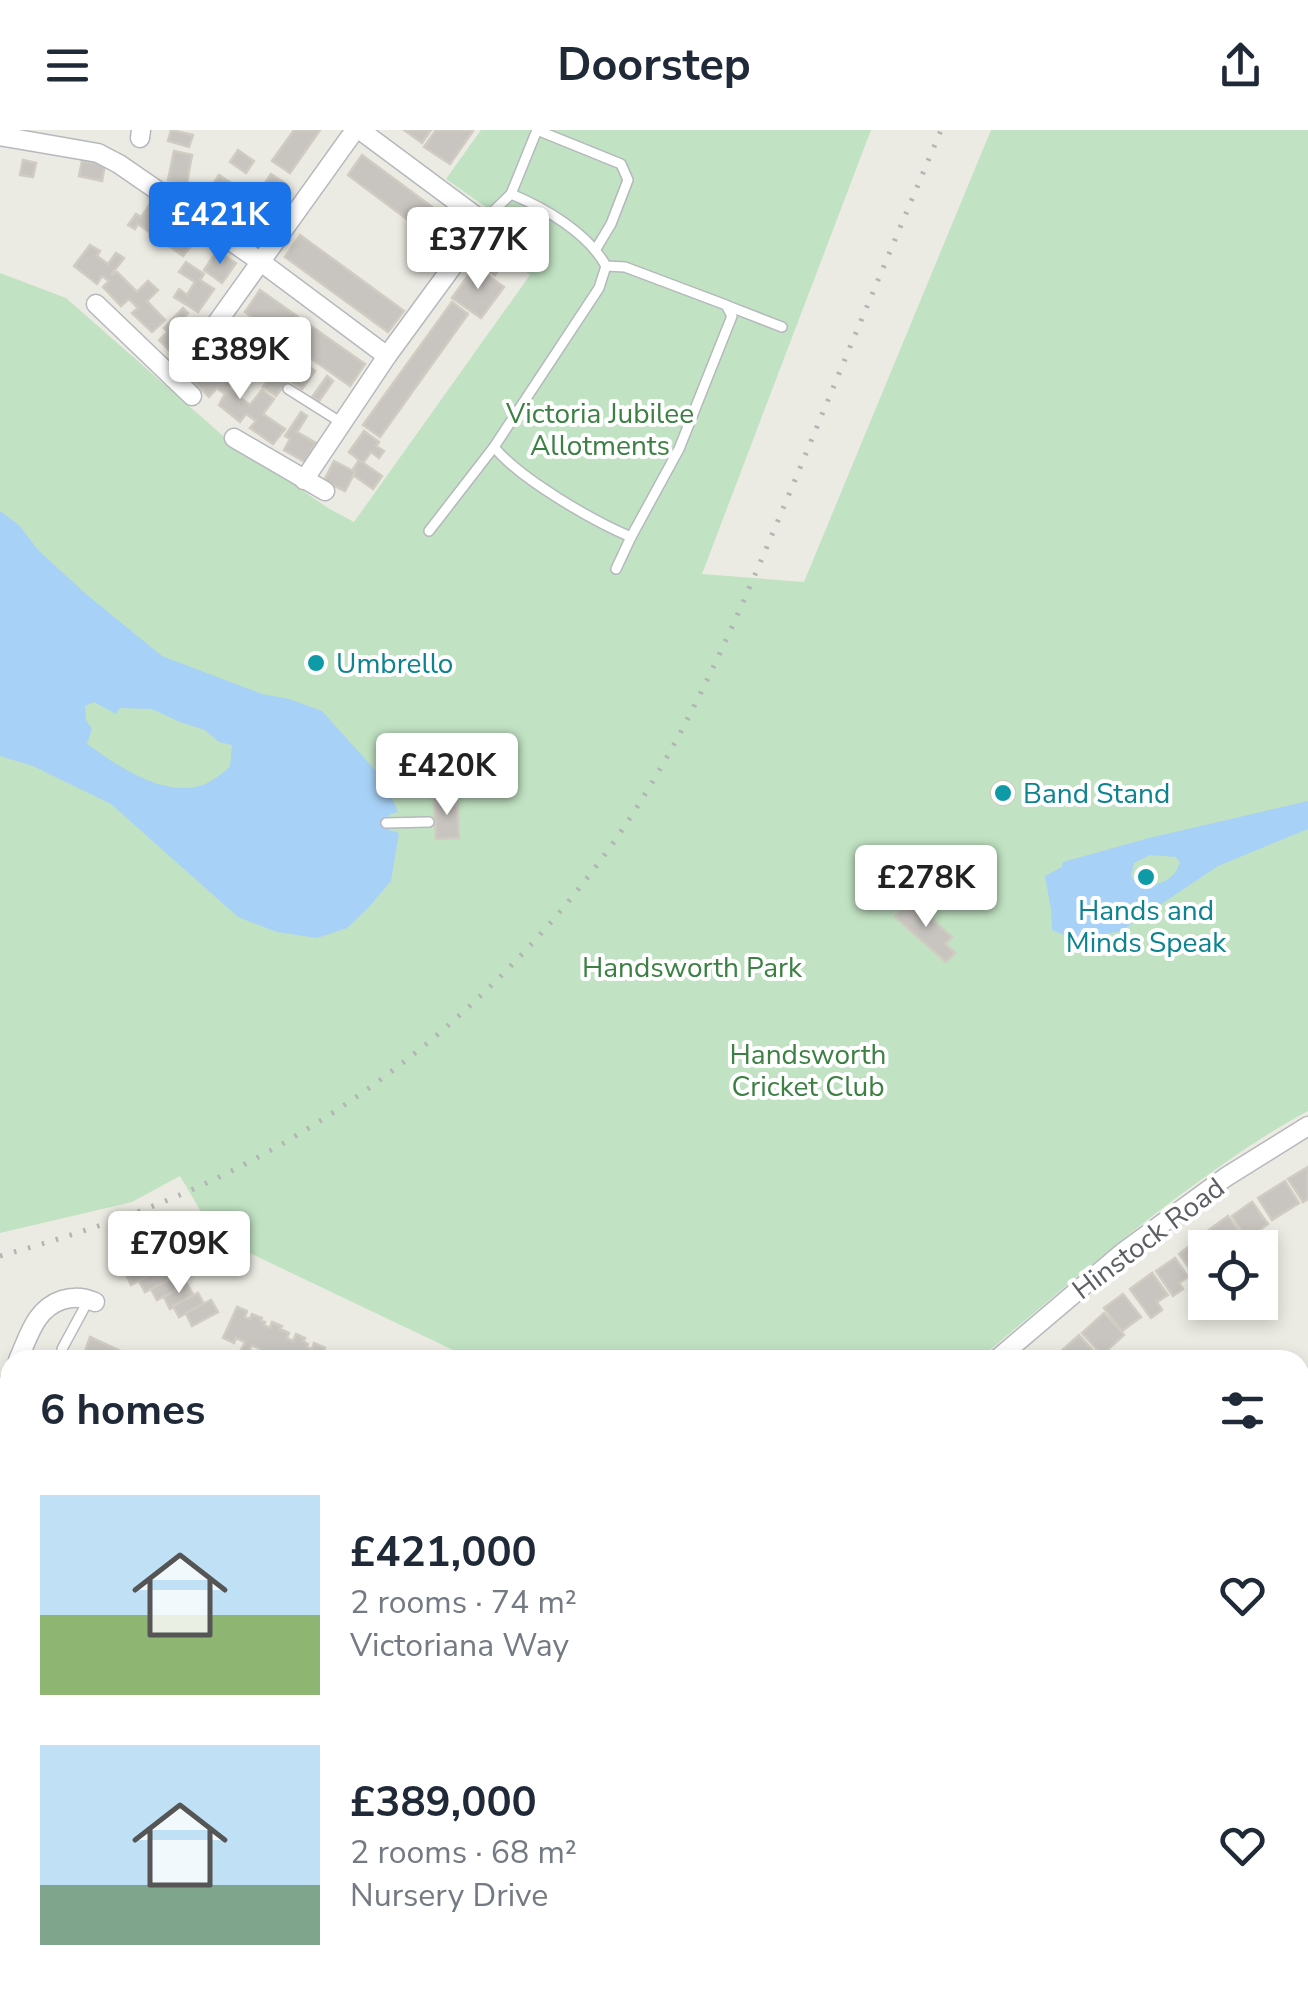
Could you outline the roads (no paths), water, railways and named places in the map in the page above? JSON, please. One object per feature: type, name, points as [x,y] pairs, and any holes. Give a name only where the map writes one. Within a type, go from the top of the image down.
[{"type":"street","points":[[174,378],[357,130],[473,214],[479,225],[477,233],[386,356],[304,480]]},
{"type":"street","points":[[0,136],[98,152],[260,262],[386,356]]},
{"type":"street","points":[[96,304],[192,396]]},
{"type":"street","points":[[234,438],[325,492]]},
{"type":"street","name":"Hinstock Road","points":[[1008,1350],[1122,1253],[1226,1178],[1308,1126]]},
{"type":"street","points":[[25,1350],[38,1316],[48,1306],[68,1298],[92,1301]]},
{"type":"lane","points":[[479,225],[511,194],[537,130],[621,164],[628,180],[611,224],[596,249]]},
{"type":"lane","points":[[511,194],[541,207],[596,249],[606,266]]},
{"type":"lane","points":[[606,266],[624,267],[782,327]]},
{"type":"lane","points":[[429,530],[494,447],[598,288],[606,266]]},
{"type":"lane","points":[[616,569],[679,449],[732,316],[726,306]]},
{"type":"lane","points":[[210,333],[267,374]]},
{"type":"lane","points":[[288,389],[342,424]]},
{"type":"lane","points":[[494,447],[560,498],[631,537]]},
{"type":"lane","points":[[386,823],[429,822]]},
{"type":"lane","points":[[62,1349],[92,1301]]},
{"type":"water","points":[[0,511],[19,525],[38,550],[86,594],[162,656],[262,694],[322,711],[384,780],[398,812],[390,814],[386,823],[389,830],[399,833],[391,881],[347,928],[317,938],[277,932],[238,917],[111,804],[33,766],[0,756]],"holes":[[[94,702],[116,714],[120,708],[152,709],[205,730],[219,742],[232,745],[230,767],[206,784],[188,788],[142,778],[87,744],[92,729],[86,720],[85,706]]]},
{"type":"water","points":[[1308,801],[1308,829],[1218,866],[1121,931],[1076,940],[1052,930],[1045,876],[1062,867],[1063,862]],"holes":[[[1150,855],[1176,857],[1180,862],[1177,869],[1164,882],[1138,886],[1131,876],[1134,863]]]},
{"type":"railway","points":[[0,1256],[148,1208],[282,1144],[345,1105],[462,1013],[516,961],[565,905],[639,803],[713,668],[941,130]]},
{"type":"place","name":"Umbrello","points":[[316,663]]},
{"type":"place","name":"Band Stand","points":[[1003,793]]},
{"type":"place","name":"Hands and Minds Speak","points":[[1146,877]]},
{"type":"park label","name":"Victoria Jubilee Allotments","points":[[600,429]]},
{"type":"park label","name":"Handsworth Park","points":[[692,967]]},
{"type":"park label","name":"Handsworth Cricket Club","points":[[808,1070]]}]
